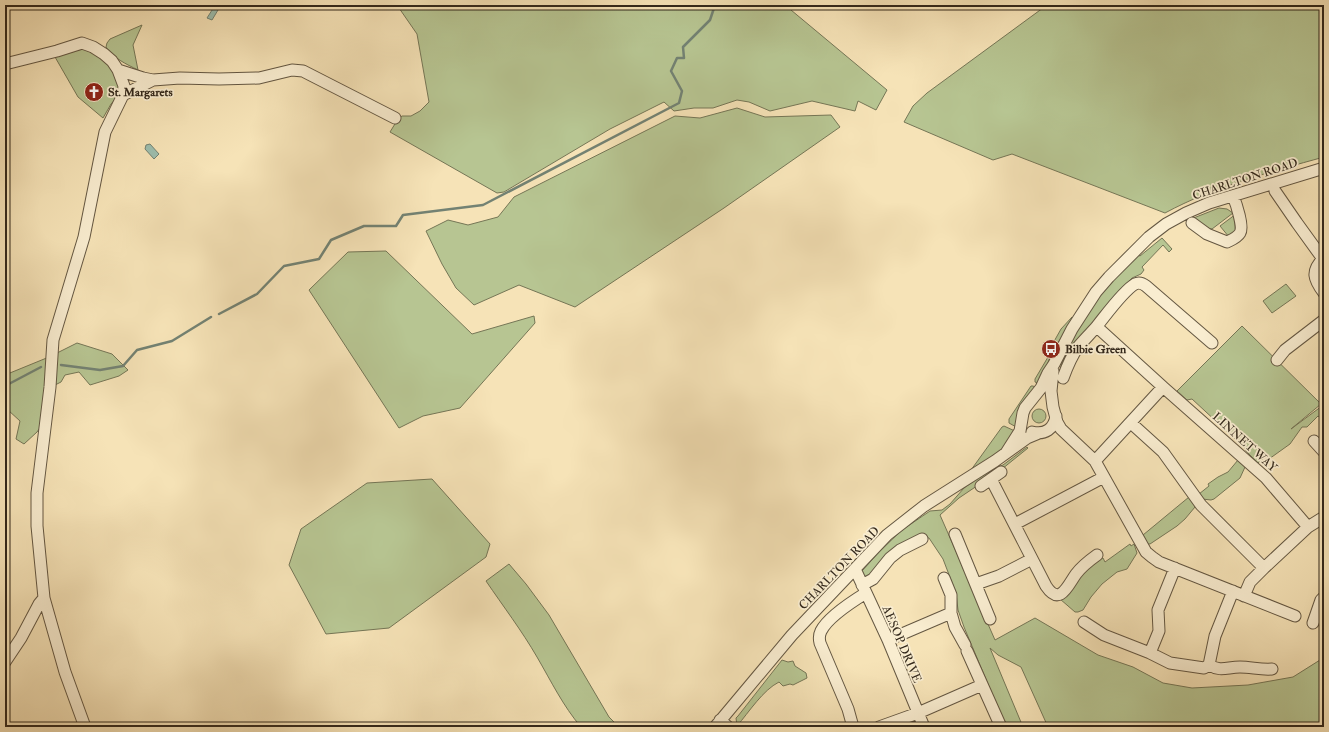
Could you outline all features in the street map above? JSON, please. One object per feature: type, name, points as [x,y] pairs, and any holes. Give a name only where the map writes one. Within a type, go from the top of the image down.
[{"type":"street","points":[[5,64],[82,43],[93,47],[104,54],[118,70],[124,86],[124,95],[105,132],[84,237],[53,340],[50,387],[37,493],[37,526],[44,598],[65,672],[85,727]]},
{"type":"street","points":[[118,70],[153,80],[180,78],[259,78],[292,70],[303,71],[395,118]]},
{"type":"street","points":[[124,95],[153,80]]},
{"type":"street","name":"CHARLTON ROAD","points":[[1006,453],[1018,435],[1025,408],[1041,388],[1072,329],[1096,292],[1149,237],[1166,224],[1209,203],[1324,168]]},
{"type":"street","points":[[1275,191],[1297,224],[1324,258],[1315,269],[1314,276],[1316,282],[1324,293]]},
{"type":"street","points":[[1192,223],[1207,234],[1227,242],[1233,240],[1240,234],[1242,228],[1233,196]]},
{"type":"street","points":[[1064,378],[1071,358],[1079,346],[1097,327],[1114,304],[1133,285],[1138,283],[1142,283],[1212,343]]},
{"type":"street","points":[[1277,360],[1285,350],[1324,320]]},
{"type":"street","name":"LINNET WAY","points":[[1097,327],[1266,478],[1308,527]]},
{"type":"street","name":"CHARLTON ROAD","points":[[721,725],[792,635],[887,535],[924,506],[995,461],[1027,438],[1048,431],[1053,425],[1054,412],[1051,382],[1054,364]]},
{"type":"street","points":[[1095,461],[1163,387]]},
{"type":"street","points":[[1029,403],[1039,400],[1048,403],[1062,429],[1095,461],[1144,550],[1152,557],[1175,568],[1295,616]]},
{"type":"street","points":[[1022,419],[1028,429],[1033,432],[1057,436],[1080,448]]},
{"type":"street","points":[[1131,423],[1163,452],[1201,505],[1264,568]]},
{"type":"street","points":[[1314,441],[1324,452]]},
{"type":"street","points":[[981,486],[1001,472]]},
{"type":"street","points":[[1015,524],[1104,477]]},
{"type":"street","points":[[991,479],[1051,593],[1054,595],[1065,592],[1077,573],[1088,561],[1097,555]]},
{"type":"street","points":[[1244,596],[1250,582],[1264,568],[1308,527],[1324,518]]},
{"type":"street","points":[[955,534],[990,619]]},
{"type":"street","points":[[854,727],[820,643],[820,633],[824,626],[842,608],[864,589],[890,558],[904,548],[922,539]]},
{"type":"street","points":[[976,584],[999,576],[1032,559]]},
{"type":"street","points":[[1150,653],[1159,632],[1158,610],[1175,568]]},
{"type":"street","name":"AESOP DRIVE","points":[[855,569],[888,640],[924,727]]},
{"type":"street","points":[[944,578],[951,595],[951,613],[955,627],[966,648],[1001,727]]},
{"type":"street","points":[[1084,622],[1104,635],[1170,662],[1204,668],[1209,664],[1215,636],[1233,591]]},
{"type":"street","points":[[1313,623],[1321,600],[1324,597]]},
{"type":"street","points":[[5,662],[44,598]]},
{"type":"street","points":[[888,640],[951,613]]},
{"type":"street","points":[[1209,664],[1220,669],[1240,667],[1272,670]]},
{"type":"street","points":[[879,727],[918,713],[982,685]]},
{"type":"green space","points":[[404,5],[793,5],[791,10],[887,90],[876,110],[858,101],[855,111],[812,101],[770,111],[749,102],[737,100],[713,108],[694,108],[674,111],[664,102],[610,129],[504,192],[497,193],[390,132],[398,119],[402,116],[411,116],[420,111],[429,102],[417,34],[399,8]]},
{"type":"green space","points":[[1047,5],[1324,5],[1324,157],[1223,187],[1184,203],[1165,213],[1012,154],[993,160],[904,122],[913,106],[927,93]]},
{"type":"green space","points":[[142,25],[133,45],[138,70],[116,58],[106,47],[110,39]]},
{"type":"green space","points":[[87,49],[109,63],[119,85],[118,96],[111,104],[103,118],[78,97],[55,57],[76,50]]},
{"type":"green space","points":[[737,108],[765,117],[831,115],[840,127],[724,208],[575,307],[519,285],[474,305],[456,288],[442,264],[426,231],[448,220],[468,225],[498,217],[514,197],[675,116],[700,118]]},
{"type":"green space","points":[[1219,208],[1227,209],[1233,213],[1212,229],[1203,227],[1197,220],[1191,219]]},
{"type":"green space","points":[[1236,214],[1237,233],[1229,237],[1220,226]]},
{"type":"green space","points":[[1162,238],[1172,249],[1169,252],[1163,245],[1142,267],[1144,270],[1141,274],[1132,278],[1114,296],[1074,347],[1058,379],[1062,362],[1069,344],[1088,312],[1112,282],[1138,255],[1140,256]]},
{"type":"green space","points":[[386,251],[472,334],[534,316],[535,323],[460,408],[423,416],[399,428],[309,290],[348,252]]},
{"type":"green space","points":[[1286,284],[1296,296],[1272,313],[1263,301]]},
{"type":"green space","points":[[1072,317],[1068,328],[1055,347],[1052,345],[1061,329]]},
{"type":"green space","points":[[1242,326],[1321,404],[1291,429],[1322,406],[1324,407],[1324,415],[1321,418],[1318,416],[1307,427],[1302,427],[1290,444],[1269,459],[1266,456],[1258,463],[1246,451],[1245,448],[1192,399],[1187,400],[1177,391]]},
{"type":"green space","points":[[77,343],[112,354],[128,370],[119,376],[90,385],[79,372],[65,375],[61,382],[47,389],[42,425],[24,444],[16,439],[20,421],[8,410],[5,410],[5,375],[49,357]]},
{"type":"green space","points":[[1051,352],[1040,384],[1035,382],[1035,379]]},
{"type":"green space","points":[[1031,386],[1037,388],[1018,428],[1009,423],[1009,419]]},
{"type":"green space","points":[[1039,409],[1044,411],[1046,416],[1044,421],[1039,423],[1034,421],[1032,416],[1034,411]]},
{"type":"green space","points":[[1004,426],[1017,432],[1007,446],[971,472],[971,470]]},
{"type":"green space","points":[[1027,447],[1028,448],[1002,469],[959,498],[940,515],[995,640],[1035,618],[1098,655],[1133,667],[1163,683],[1192,688],[1248,685],[1293,677],[1324,656],[1324,727],[1048,727],[1021,667],[998,655],[990,648],[1023,727],[1006,727],[964,627],[958,610],[956,593],[943,559],[929,538],[921,536],[865,580],[862,571],[902,530],[930,511],[942,510],[950,504],[964,488],[989,470],[1003,465]]},
{"type":"green space","points":[[1238,460],[1245,467],[1240,478],[1214,499],[1202,499],[1199,494],[1209,486],[1208,484],[1228,472]]},
{"type":"green space","points":[[432,479],[490,544],[486,557],[389,628],[326,634],[289,565],[301,529],[367,483]]},
{"type":"green space","points":[[1189,497],[1195,507],[1185,519],[1150,544],[1147,544],[1143,535]]},
{"type":"green space","points":[[1130,544],[1131,546],[1134,544],[1137,553],[1127,569],[1117,572],[1102,584],[1091,597],[1083,610],[1075,612],[1060,599],[1080,577],[1097,562],[1103,558],[1105,562]]},
{"type":"green space","points":[[509,564],[549,615],[609,717],[619,727],[581,727],[568,711],[537,657],[486,581]]},
{"type":"green space","points":[[782,660],[788,662],[793,661],[795,666],[806,673],[807,678],[793,685],[790,684],[783,686],[779,682],[767,690],[737,726],[736,718]]},
{"type":"shaded area","points":[[214,7],[218,10],[212,20],[207,18]]},
{"type":"shaded area","points":[[150,144],[159,154],[154,159],[145,149],[146,145]]},
{"type":"waterway","points":[[219,314],[257,294],[284,266],[319,259],[331,240],[364,226],[396,226],[403,215],[483,205],[679,103],[682,91],[671,71],[677,58],[684,58],[683,47],[710,20],[715,5]]},
{"type":"waterway","points":[[61,365],[100,370],[123,366],[137,350],[172,341],[211,317]]},
{"type":"waterway","points":[[5,386],[41,367]]},
{"type":"place","name":"St. Margarets","points":[[94,92]]},
{"type":"place","name":"Bilbie Green","points":[[1051,349]]}]
